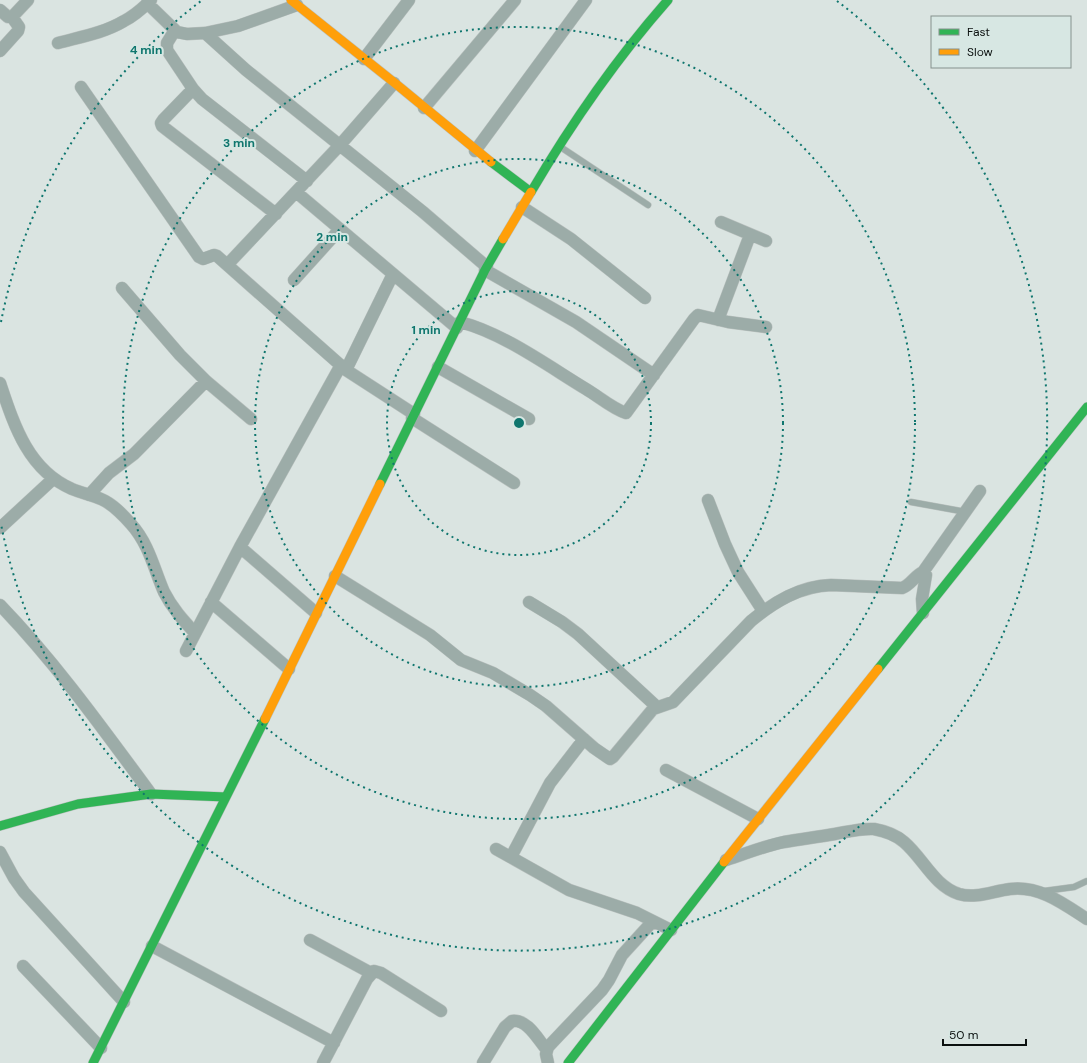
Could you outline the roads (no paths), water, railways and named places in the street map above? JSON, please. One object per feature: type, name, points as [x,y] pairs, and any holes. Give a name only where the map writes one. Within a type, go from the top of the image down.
[{"type":"street","points":[[12,17],[28,0]]},
{"type":"street","points":[[364,59],[409,0]]},
{"type":"street","points":[[424,108],[515,0]]},
{"type":"street","points":[[475,150],[586,0]]},
{"type":"street","points":[[93,1063],[226,797],[486,268],[559,146],[601,82],[619,58],[668,0]]},
{"type":"street","points":[[58,43],[107,29],[124,21],[149,2],[175,30],[182,34],[205,33],[238,26],[294,2],[502,172],[531,192]]},
{"type":"street","points":[[0,10],[8,17],[12,17],[19,27],[18,32],[0,51]]},
{"type":"street","points":[[175,30],[167,43],[167,50],[193,89],[202,99],[307,181]]},
{"type":"street","points":[[205,33],[246,70],[424,212],[486,268],[576,322],[654,375]]},
{"type":"street","points":[[228,264],[307,181],[394,83]]},
{"type":"street","points":[[82,87],[196,254],[203,259],[216,255],[228,264],[343,368],[514,483]]},
{"type":"street","points":[[193,89],[163,120],[161,123],[162,126],[276,214]]},
{"type":"street","points":[[296,192],[392,274],[458,325],[474,326],[489,332],[536,358],[626,413],[696,316],[704,315],[718,320],[766,327]]},
{"type":"street","points":[[522,207],[571,239],[645,298]]},
{"type":"street","points":[[721,222],[766,241]]},
{"type":"street","points":[[294,280],[340,229]]},
{"type":"street","points":[[718,320],[750,235]]},
{"type":"street","points":[[186,652],[240,547],[343,368],[392,274]]},
{"type":"street","points":[[122,288],[180,355],[206,381],[251,419]]},
{"type":"street","points":[[438,367],[529,419]]},
{"type":"street","points":[[89,495],[109,473],[134,454],[206,381]]},
{"type":"street","points":[[0,383],[20,438],[29,451],[53,479],[73,490],[101,499],[110,504],[132,524],[141,536],[150,553],[170,603],[195,633]]},
{"type":"street","points":[[568,1063],[758,819],[1087,407]]},
{"type":"street","points":[[0,528],[53,479]]},
{"type":"street","points":[[334,576],[430,636],[461,660],[493,673],[530,695],[546,706],[607,758],[611,759],[652,710],[656,707],[673,702],[733,639],[763,611],[797,592],[811,587],[831,585],[902,588],[908,586],[920,573],[923,572],[980,491]]},
{"type":"street","points":[[708,500],[725,544],[738,572],[763,611]]},
{"type":"street","points":[[240,547],[316,613]]},
{"type":"street","points":[[922,613],[922,599],[926,575],[923,572]]},
{"type":"street","points":[[211,602],[289,669]]},
{"type":"street","points":[[529,602],[562,622],[578,634],[656,707]]},
{"type":"street","points":[[0,605],[18,623],[69,684],[151,794]]},
{"type":"street","points":[[511,857],[550,783],[584,739]]},
{"type":"street","points":[[666,770],[758,819]]},
{"type":"street","points":[[0,826],[78,804],[151,794],[226,797]]},
{"type":"street","points":[[726,860],[783,842],[856,830],[872,829],[886,832],[904,841],[945,886],[960,894],[975,896],[1021,888],[1039,892],[1056,900],[1087,919]]},
{"type":"street","points":[[496,849],[569,890],[637,913],[671,930]]},
{"type":"street","points":[[0,852],[14,878],[24,892],[124,1002]]},
{"type":"street","points":[[546,1050],[602,990],[622,955],[653,921]]},
{"type":"street","points":[[310,940],[371,973]]},
{"type":"street","points":[[152,946],[334,1043]]},
{"type":"street","points":[[23,966],[101,1048]]},
{"type":"street","points":[[323,1063],[367,979],[374,971],[378,972],[441,1012]]},
{"type":"street","points":[[483,1063],[505,1027],[512,1021],[520,1021],[528,1027],[546,1050],[548,1063]]},
{"type":"lane","points":[[559,146],[648,205]]},
{"type":"lane","points":[[911,502],[966,512]]},
{"type":"lane","points":[[1039,892],[1074,887],[1087,881]]}]
